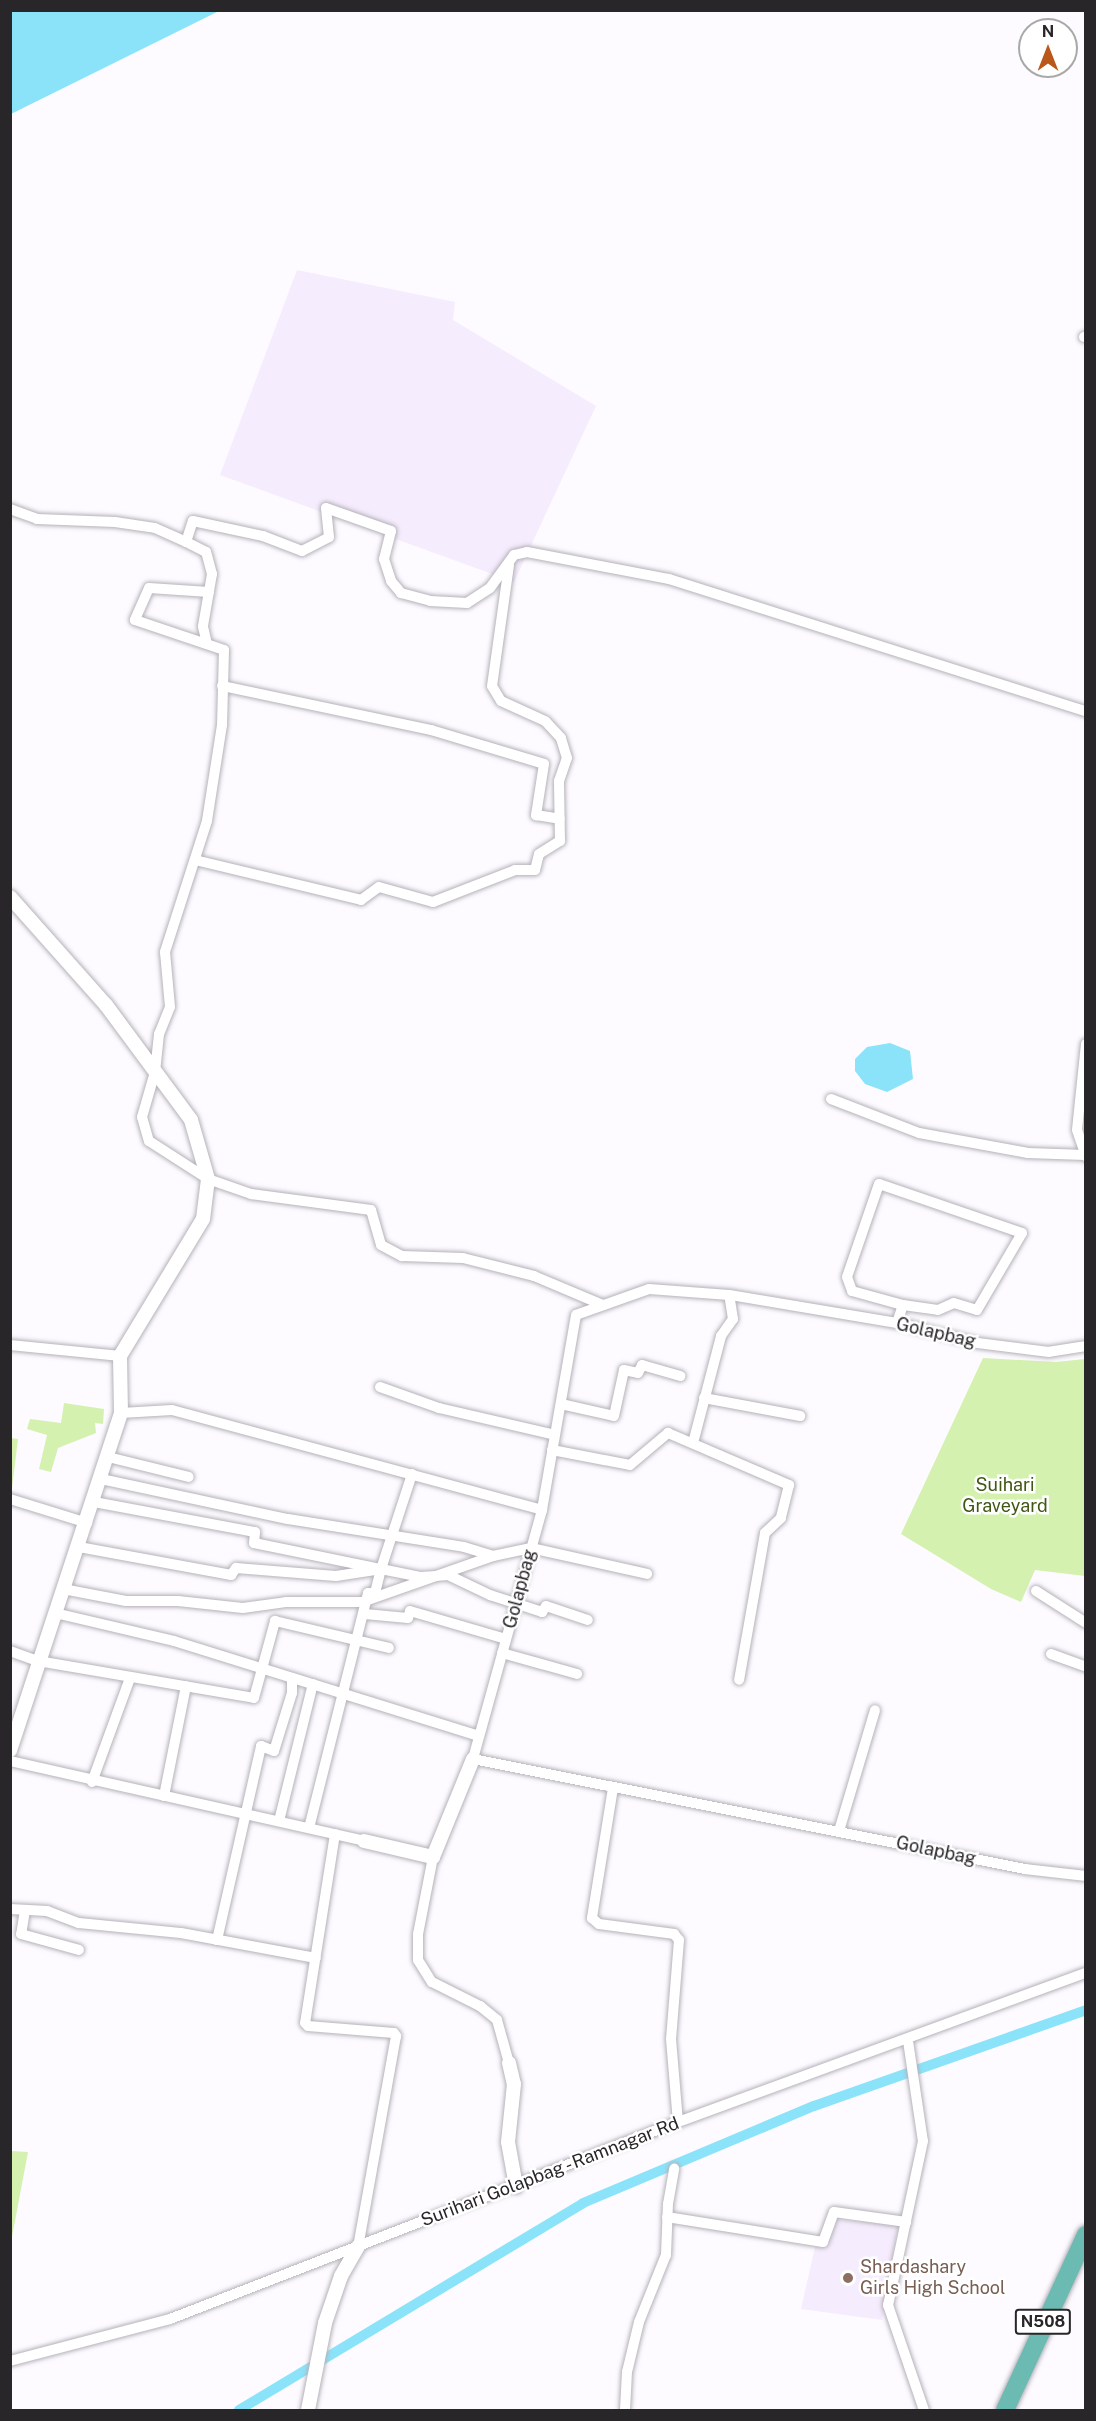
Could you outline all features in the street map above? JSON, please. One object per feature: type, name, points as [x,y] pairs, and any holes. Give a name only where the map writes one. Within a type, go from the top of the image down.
[{"type":"highway","name":"N508","points":[[1005,2410],[1086,2235]]},
{"type":"street","points":[[186,542],[193,521],[263,536],[302,551],[329,537],[326,508],[391,531],[384,559],[392,581],[401,593],[430,601],[467,603],[490,588],[514,555],[528,552],[669,579],[1086,711]]},
{"type":"street","points":[[10,509],[37,519],[115,522],[155,528],[206,552],[212,574],[203,626],[207,644]]},
{"type":"street","points":[[195,860],[361,900],[379,887],[433,902],[515,870],[535,870],[539,854],[560,842],[559,782],[567,758],[561,738],[545,721],[501,701],[492,686],[509,562]]},
{"type":"street","points":[[209,592],[150,588],[135,620],[224,650],[222,726],[207,821],[165,952],[170,1007],[159,1034],[155,1072],[142,1117],[149,1141],[208,1179],[251,1194],[371,1210],[381,1245],[402,1256],[463,1258],[534,1276],[603,1305]]},
{"type":"street","points":[[222,686],[431,730],[544,764],[536,815],[560,819]]},
{"type":"street","points":[[10,897],[106,1005],[191,1120],[208,1179],[203,1219],[120,1356],[121,1413],[79,1548],[38,1661],[10,1750]]},
{"type":"street","points":[[831,1099],[919,1133],[1028,1153],[1085,1155],[1077,1130],[1086,1044]]},
{"type":"street","points":[[879,1184],[1022,1233],[977,1310],[954,1304],[938,1310],[903,1305],[852,1291],[848,1276],[879,1184]]},
{"type":"street","name":"Golapbag","points":[[1086,1346],[1049,1352],[978,1343],[897,1323],[729,1295],[649,1289],[576,1315],[542,1510],[473,1759],[1025,1869],[1086,1876]]},
{"type":"street","points":[[693,1443],[721,1336],[733,1319],[729,1295]]},
{"type":"street","points":[[897,1323],[903,1305]]},
{"type":"street","points":[[10,1345],[120,1356]]},
{"type":"street","points":[[561,1404],[614,1416],[624,1370],[638,1373],[642,1365],[680,1376]]},
{"type":"street","points":[[380,1387],[439,1408],[555,1435]]},
{"type":"street","points":[[704,1398],[801,1416]]},
{"type":"street","points":[[121,1413],[172,1410],[542,1510]]},
{"type":"street","points":[[552,1450],[630,1465],[668,1433],[789,1485],[781,1518],[765,1533],[739,1680]]},
{"type":"street","points":[[108,1457],[189,1477]]},
{"type":"street","points":[[309,1828],[341,1693],[365,1614],[368,1593],[375,1593],[390,1536],[412,1474]]},
{"type":"street","points":[[101,1479],[390,1536],[464,1547],[493,1556]]},
{"type":"street","points":[[10,1499],[87,1523]]},
{"type":"street","points":[[94,1502],[255,1532],[254,1543],[422,1577],[448,1575],[466,1586],[516,1603],[542,1611],[546,1606],[588,1620]]},
{"type":"street","points":[[79,1548],[231,1575],[236,1568],[336,1576],[381,1569]]},
{"type":"street","points":[[63,1589],[126,1601],[178,1601],[243,1608],[286,1602],[366,1600],[448,1575],[493,1556],[531,1548],[647,1574]]},
{"type":"street","points":[[1036,1592],[1086,1623]]},
{"type":"street","points":[[365,1614],[408,1618],[410,1611],[506,1639]]},
{"type":"street","points":[[55,1613],[174,1641],[479,1736]]},
{"type":"street","points":[[10,1651],[38,1661],[254,1698],[275,1621],[388,1648]]},
{"type":"street","points":[[502,1653],[577,1674]]},
{"type":"street","points":[[1051,1654],[1086,1667]]},
{"type":"street","points":[[92,1782],[130,1678]]},
{"type":"street","points":[[217,1940],[261,1746],[274,1750],[281,1733],[292,1678]]},
{"type":"street","points":[[279,1821],[313,1684]]},
{"type":"street","points":[[165,1796],[186,1686]]},
{"type":"street","points":[[839,1831],[875,1710]]},
{"type":"street","points":[[473,1759],[433,1857],[418,1934],[418,1960],[432,1982],[480,2006],[497,2020],[514,2084],[508,2142],[516,2186]]},
{"type":"street","points":[[10,1761],[92,1782],[279,1821],[433,1857]]},
{"type":"street","points":[[613,1788],[592,1918],[598,1924],[674,1934],[679,1940],[671,2039],[678,2122]]},
{"type":"street","points":[[308,2410],[319,2354],[341,2276],[358,2247],[396,2036],[394,2032],[306,2025],[335,1834]]},
{"type":"street","points":[[10,1909],[47,1911],[94,1925],[155,1930],[316,1958]]},
{"type":"street","points":[[25,1910],[21,1934],[79,1950]]},
{"type":"street","name":"Surihari Golapbag - Ramnagar Rd","points":[[10,2361],[170,2319],[678,2122],[908,2041],[1086,1973]]},
{"type":"street","points":[[908,2041],[923,2141],[888,2306],[924,2410]]},
{"type":"street","points":[[625,2410],[627,2372],[639,2322],[666,2254],[674,2169]]},
{"type":"street","points":[[668,2217],[823,2242],[834,2212],[906,2222]]},
{"type":"shaded area","points":[[297,270],[455,302],[453,320],[596,406],[514,582],[220,475]]},
{"type":"shaded area","name":"Shardashary Girls High School","points":[[837,2220],[898,2225],[882,2320],[801,2309],[815,2247],[828,2246]]},
{"type":"green space","name":"Suihari Graveyard","points":[[983,1358],[1056,1362],[1085,1359],[1085,1576],[1035,1570],[1021,1602],[991,1589],[901,1534]]},
{"type":"green space","points":[[64,1403],[104,1409],[103,1424],[95,1423],[96,1433],[58,1448],[51,1472],[39,1469],[47,1435],[27,1429],[30,1419],[61,1423]]},
{"type":"green space","points":[[11,1438],[18,1439],[11,1496]]},
{"type":"green space","points":[[10,2151],[28,2152],[11,2242]]},
{"type":"water","points":[[11,10],[219,10],[219,11],[11,114]]},
{"type":"water","points":[[890,1043],[910,1051],[913,1079],[887,1092],[865,1084],[855,1071],[855,1059],[867,1047]]},
{"type":"waterway","points":[[239,2410],[583,2203],[814,2106],[1086,2010]]},
{"type":"place","name":"Shardashary Girls High School","points":[[848,2278]]}]
